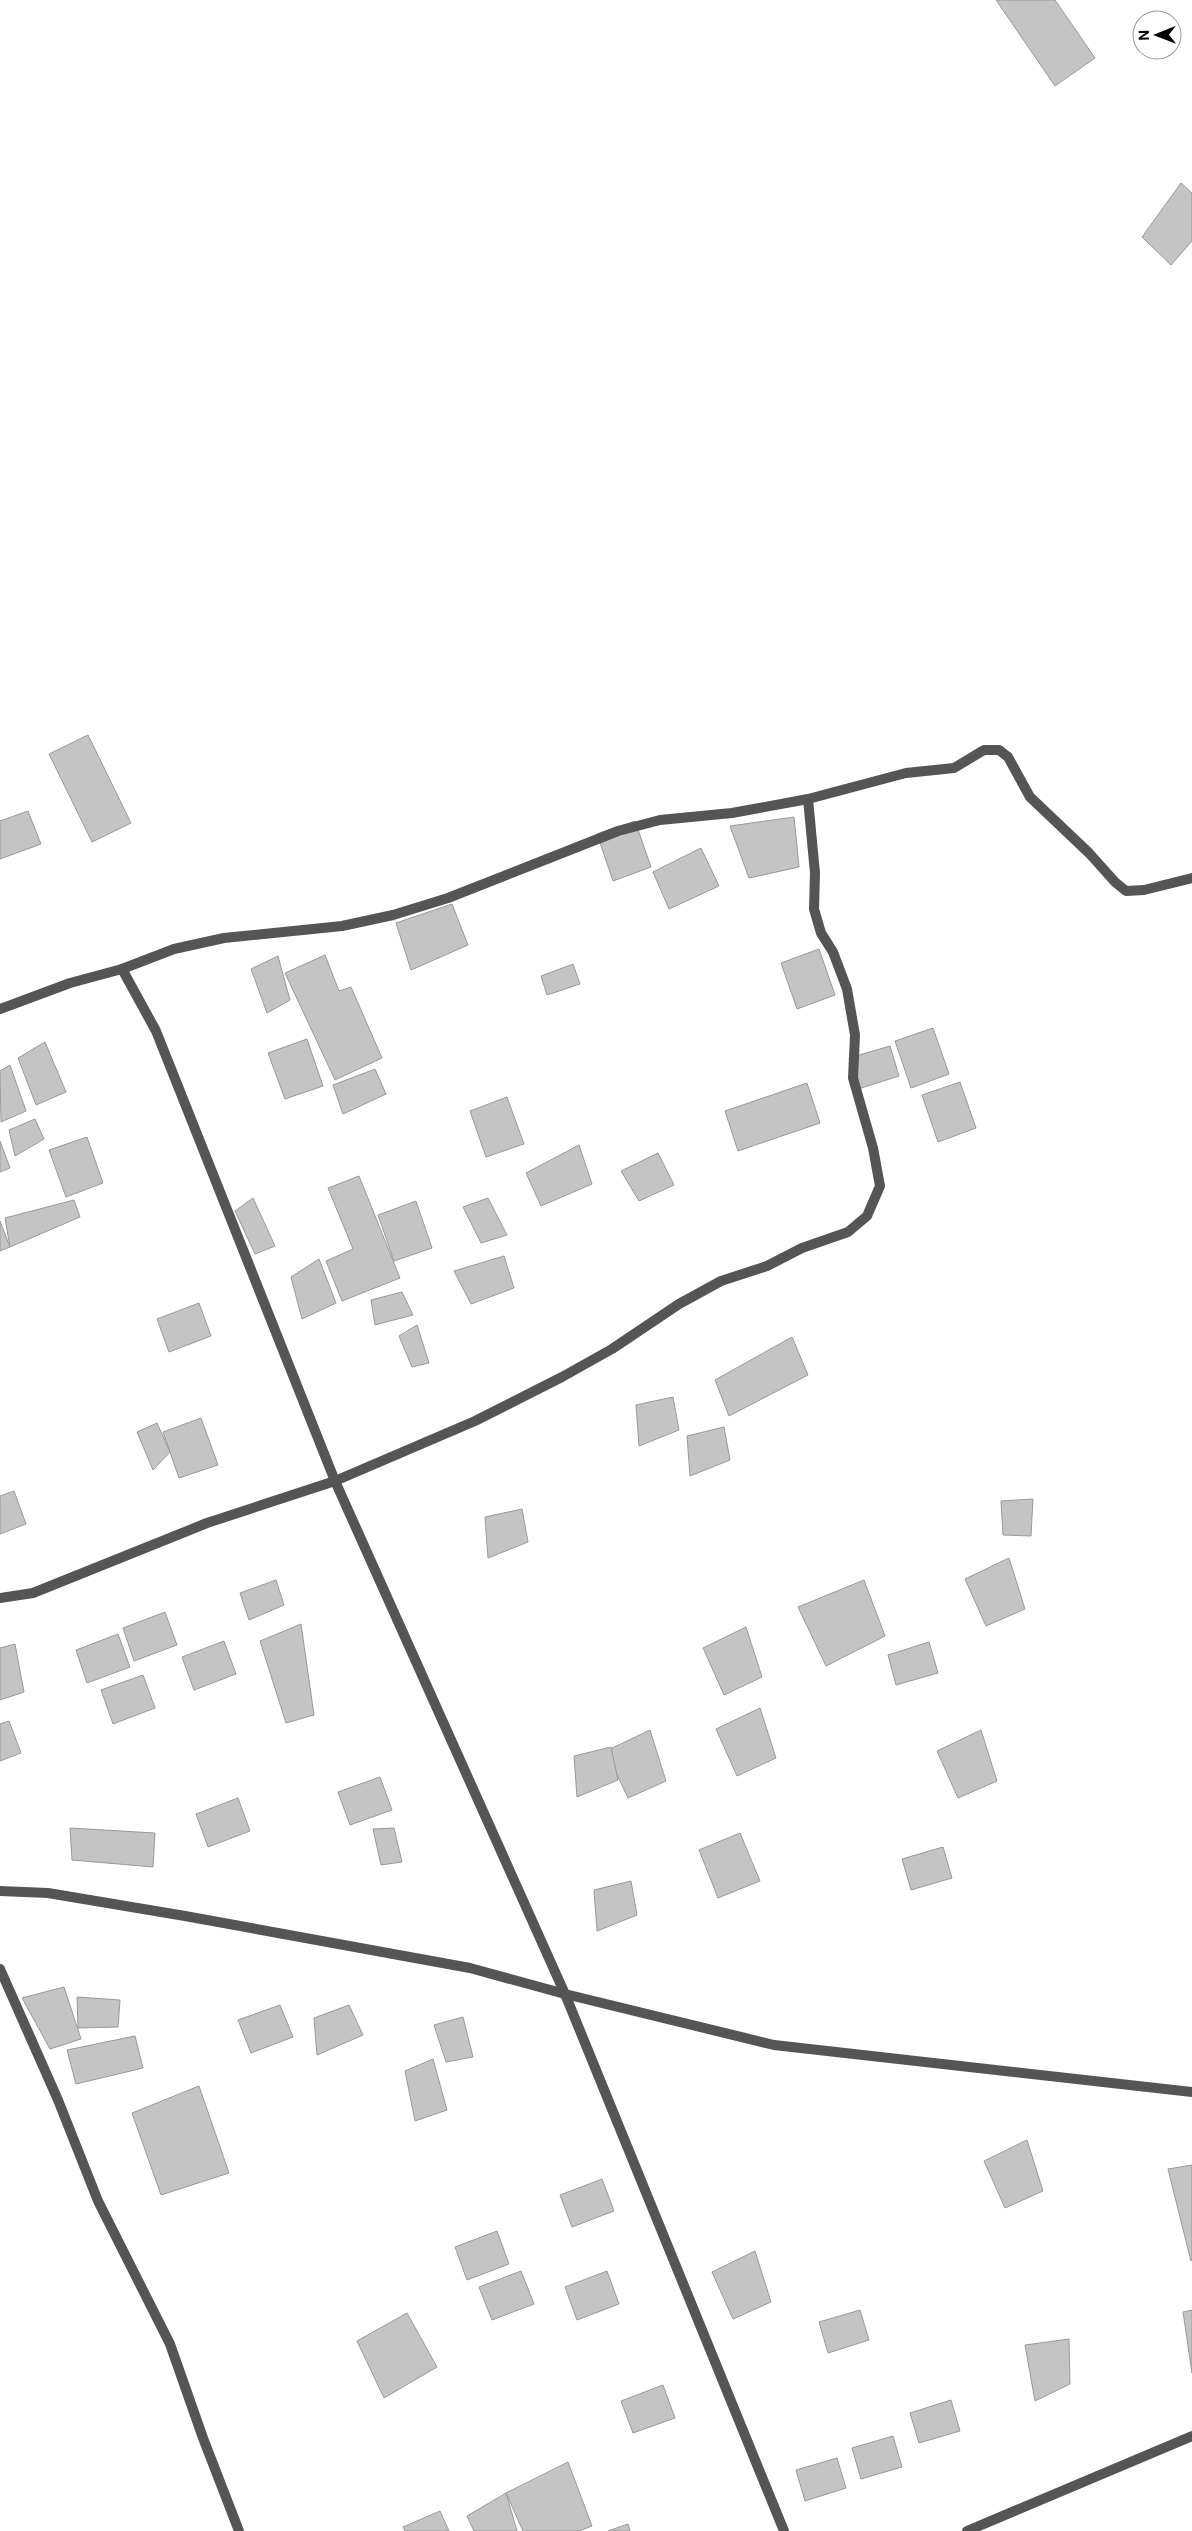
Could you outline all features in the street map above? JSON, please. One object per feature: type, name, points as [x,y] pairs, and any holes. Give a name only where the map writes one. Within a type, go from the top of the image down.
[{"type":"street","points":[[0,1009],[70,983],[122,969],[174,948],[224,938],[342,926],[393,915],[448,898],[618,831],[660,820],[732,813],[808,799],[876,779],[954,768],[984,750],[999,750],[1008,757],[1030,798],[1089,853],[1115,882],[1126,891],[1144,890],[1192,878]]},
{"type":"street","points":[[0,1598],[33,1593],[207,1523],[335,1481],[492,1412],[612,1349],[679,1304],[721,1282],[767,1266],[802,1248],[848,1232],[867,1216],[880,1186],[873,1148],[853,1078],[855,1035],[847,989],[833,952],[822,934],[814,909],[815,873],[808,799]]},
{"type":"street","points":[[122,969],[156,1030],[335,1481],[565,1994],[784,2531]]},
{"type":"street","points":[[0,1891],[48,1893],[175,1914],[470,1968],[565,1994],[774,2045],[1192,2092]]},
{"type":"street","points":[[0,1969],[58,2100],[98,2201],[170,2344],[239,2531]]},
{"type":"street","points":[[967,2531],[1192,2436]]},
{"type":"building","points":[[996,0],[1055,0],[1095,58],[1055,86]]},
{"type":"building","points":[[1181,183],[1192,193],[1192,241],[1171,265],[1142,237]]},
{"type":"building","points":[[88,735],[131,823],[92,842],[49,754]]},
{"type":"building","points":[[28,811],[41,844],[0,859],[0,821]]},
{"type":"building","points":[[794,817],[799,867],[749,878],[730,826]]},
{"type":"building","points":[[635,821],[651,867],[613,881],[597,834]]},
{"type":"building","points":[[701,848],[719,886],[669,909],[653,872]]},
{"type":"building","points":[[452,904],[468,945],[411,970],[396,923]]},
{"type":"building","points":[[819,949],[835,995],[797,1009],[781,963]]},
{"type":"building","points":[[325,955],[339,991],[351,987],[382,1058],[335,1080],[285,973]]},
{"type":"building","points":[[278,956],[290,1000],[267,1013],[251,969]]},
{"type":"building","points":[[573,964],[580,984],[547,995],[541,976]]},
{"type":"building","points":[[933,1028],[949,1074],[911,1088],[895,1041]]},
{"type":"building","points":[[307,1039],[323,1086],[285,1099],[268,1053]]},
{"type":"building","points":[[45,1042],[66,1092],[36,1105],[18,1058]]},
{"type":"building","points":[[890,1046],[899,1076],[858,1089],[849,1058]]},
{"type":"building","points":[[10,1065],[26,1111],[1,1122],[0,1071]]},
{"type":"building","points":[[375,1069],[386,1094],[343,1114],[333,1085]]},
{"type":"building","points":[[960,1082],[976,1128],[938,1142],[922,1095]]},
{"type":"building","points":[[807,1083],[820,1123],[738,1151],[725,1111]]},
{"type":"building","points":[[507,1097],[524,1144],[486,1157],[470,1111]]},
{"type":"building","points":[[35,1119],[44,1139],[15,1156],[9,1130]]},
{"type":"building","points":[[87,1137],[103,1183],[66,1197],[49,1150]]},
{"type":"building","points":[[0,1141],[10,1168],[0,1172]]},
{"type":"building","points":[[579,1145],[592,1184],[541,1206],[526,1173]]},
{"type":"building","points":[[658,1153],[674,1185],[639,1201],[621,1171]]},
{"type":"building","points":[[359,1176],[400,1278],[342,1301],[326,1261],[353,1249],[328,1188]]},
{"type":"building","points":[[253,1198],[275,1246],[255,1254],[235,1211]]},
{"type":"building","points":[[488,1198],[507,1235],[481,1243],[463,1207]]},
{"type":"building","points":[[74,1200],[80,1217],[10,1247],[5,1218]]},
{"type":"building","points":[[416,1201],[432,1248],[394,1261],[378,1215]]},
{"type":"building","points":[[0,1221],[10,1247],[0,1251]]},
{"type":"building","points":[[504,1256],[514,1288],[471,1304],[454,1271]]},
{"type":"building","points":[[319,1259],[336,1303],[302,1319],[291,1277]]},
{"type":"building","points":[[402,1292],[413,1315],[375,1325],[371,1300]]},
{"type":"building","points":[[199,1303],[211,1336],[169,1352],[157,1319]]},
{"type":"building","points":[[417,1325],[429,1363],[412,1367],[399,1336]]},
{"type":"building","points":[[792,1337],[808,1375],[729,1416],[715,1380]]},
{"type":"building","points":[[673,1397],[679,1430],[639,1446],[636,1405]]},
{"type":"building","points":[[201,1418],[218,1465],[179,1478],[163,1432]]},
{"type":"building","points":[[157,1423],[170,1452],[153,1470],[137,1432]]},
{"type":"building","points":[[724,1427],[730,1460],[690,1476],[687,1436]]},
{"type":"building","points":[[14,1491],[26,1524],[0,1534],[0,1496]]},
{"type":"building","points":[[1033,1499],[1031,1536],[1003,1535],[1001,1501]]},
{"type":"building","points":[[522,1509],[528,1542],[488,1558],[485,1517]]},
{"type":"building","points":[[1009,1558],[1025,1609],[986,1626],[965,1579]]},
{"type":"building","points":[[276,1580],[284,1605],[249,1620],[240,1593]]},
{"type":"building","points":[[864,1580],[885,1636],[826,1666],[798,1607]]},
{"type":"building","points":[[165,1612],[177,1645],[134,1661],[123,1628]]},
{"type":"building","points":[[301,1624],[314,1715],[286,1723],[260,1641]]},
{"type":"building","points":[[746,1627],[762,1677],[724,1695],[703,1648]]},
{"type":"building","points":[[118,1634],[130,1667],[87,1683],[76,1650]]},
{"type":"building","points":[[224,1641],[236,1674],[194,1690],[182,1657]]},
{"type":"building","points":[[929,1642],[938,1673],[896,1685],[888,1655]]},
{"type":"building","points":[[15,1644],[24,1692],[0,1700],[0,1648]]},
{"type":"building","points":[[143,1675],[155,1708],[113,1724],[101,1690]]},
{"type":"building","points":[[760,1708],[776,1758],[737,1776],[716,1729]]},
{"type":"building","points":[[9,1721],[21,1753],[0,1761],[0,1724]]},
{"type":"building","points":[[650,1730],[666,1781],[628,1798],[606,1751]]},
{"type":"building","points":[[981,1730],[997,1781],[958,1798],[937,1751]]},
{"type":"building","points":[[611,1747],[618,1780],[577,1797],[574,1756]]},
{"type":"building","points":[[380,1777],[392,1810],[350,1825],[338,1792]]},
{"type":"building","points":[[238,1798],[250,1831],[208,1847],[196,1814]]},
{"type":"building","points":[[70,1828],[155,1833],[153,1867],[72,1860]]},
{"type":"building","points":[[394,1828],[402,1862],[381,1865],[373,1829]]},
{"type":"building","points":[[740,1833],[760,1881],[718,1898],[699,1850]]},
{"type":"building","points":[[943,1847],[952,1878],[911,1890],[902,1859]]},
{"type":"building","points":[[631,1881],[637,1915],[597,1931],[594,1890]]},
{"type":"building","points":[[64,1987],[81,2039],[50,2049],[22,1998]]},
{"type":"building","points":[[77,1997],[120,2000],[118,2027],[78,2028]]},
{"type":"building","points":[[280,2005],[293,2037],[251,2053],[238,2020]]},
{"type":"building","points":[[349,2005],[363,2035],[317,2055],[314,2018]]},
{"type":"building","points":[[463,2017],[473,2057],[446,2062],[434,2025]]},
{"type":"building","points":[[135,2036],[143,2068],[76,2084],[67,2050]]},
{"type":"building","points":[[433,2059],[447,2110],[415,2121],[405,2071]]},
{"type":"building","points":[[199,2086],[229,2173],[161,2195],[132,2113]]},
{"type":"building","points":[[1027,2140],[1043,2191],[1005,2208],[984,2161]]},
{"type":"building","points":[[1192,2165],[1192,2260],[1191,2261],[1168,2169]]},
{"type":"building","points":[[602,2179],[614,2211],[572,2227],[560,2195]]},
{"type":"building","points":[[497,2231],[509,2264],[467,2280],[455,2247]]},
{"type":"building","points":[[755,2251],[771,2302],[733,2319],[712,2272]]},
{"type":"building","points":[[521,2271],[534,2304],[492,2320],[479,2287]]},
{"type":"building","points":[[607,2271],[619,2304],[577,2320],[565,2287]]},
{"type":"building","points":[[860,2310],[869,2340],[828,2353],[819,2322]]},
{"type":"building","points":[[1192,2310],[1192,2373],[1183,2312]]},
{"type":"building","points":[[407,2313],[437,2367],[384,2398],[357,2341]]},
{"type":"building","points":[[1069,2339],[1070,2384],[1035,2401],[1025,2345]]},
{"type":"building","points":[[663,2385],[675,2418],[633,2433],[621,2401]]},
{"type":"building","points":[[951,2400],[960,2431],[919,2443],[910,2413]]},
{"type":"building","points":[[893,2436],[902,2467],[861,2479],[852,2448]]},
{"type":"building","points":[[837,2458],[846,2488],[805,2501],[796,2470]]},
{"type":"building","points":[[568,2462],[592,2526],[579,2531],[523,2531],[506,2493]]},
{"type":"building","points":[[506,2493],[517,2531],[474,2531],[467,2516]]},
{"type":"building","points":[[440,2511],[449,2531],[405,2531],[403,2527]]},
{"type":"building","points":[[628,2524],[630,2531],[608,2531]]}]
